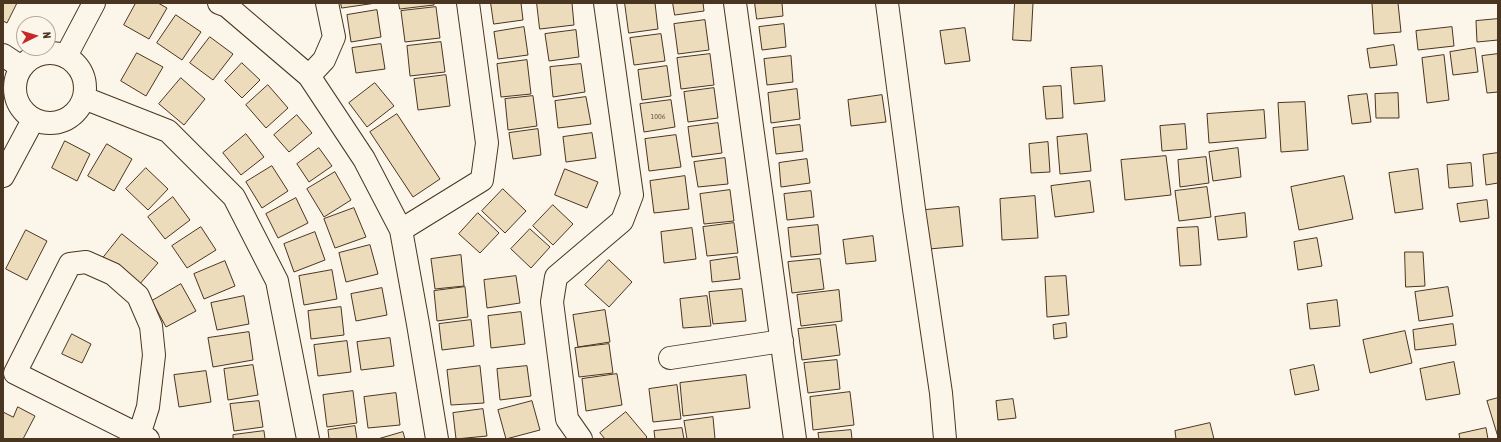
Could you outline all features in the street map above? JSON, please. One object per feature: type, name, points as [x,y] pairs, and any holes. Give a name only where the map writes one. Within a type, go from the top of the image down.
[{"type":"street","points":[[66,56],[94,3]]},
{"type":"street","points":[[309,76],[324,60],[334,37],[327,3]]},
{"type":"street","points":[[401,230],[482,180],[487,143],[468,3]]},
{"type":"street","points":[[581,439],[567,419],[552,302],[556,277],[622,221],[632,195],[605,3]]},
{"type":"street","points":[[735,3],[795,439]]},
{"type":"street","points":[[887,3],[914,209],[941,394],[945,439]]},
{"type":"street","points":[[225,4],[309,76],[364,159],[401,230],[437,439]]},
{"type":"street","points":[[54,52],[66,56],[75,64],[82,74],[85,86],[84,98],[78,110],[69,118],[58,123],[45,123],[34,120],[24,112],[17,102],[14,90],[16,78],[21,67],[30,58],[41,54],[54,52]]},
{"type":"street","points":[[3,56],[21,67]]},
{"type":"street","points":[[84,98],[168,131],[234,197],[277,281],[308,439]]},
{"type":"street","points":[[3,176],[34,120]]},
{"type":"street","points":[[86,262],[113,274],[138,296],[151,326],[154,355],[143,437],[15,373],[70,264],[86,262]]},
{"type":"street","points":[[670,358],[782,341]]},
{"type":"building","points":[[3,3],[17,3],[7,23],[3,21]]},
{"type":"building","points":[[136,3],[158,3],[167,8],[149,39],[124,25]]},
{"type":"building","points":[[341,3],[376,3],[342,8]]},
{"type":"building","points":[[399,3],[434,3],[434,5],[400,9]]},
{"type":"building","points":[[491,3],[521,3],[523,20],[494,24]]},
{"type":"building","points":[[537,3],[572,3],[574,25],[540,29]]},
{"type":"building","points":[[625,3],[655,3],[658,29],[629,33]]},
{"type":"building","points":[[673,3],[703,3],[704,11],[675,15]]},
{"type":"building","points":[[755,3],[782,3],[783,16],[757,19]]},
{"type":"building","points":[[1015,3],[1033,3],[1031,41],[1013,40]]},
{"type":"building","points":[[1398,3],[1401,32],[1374,34],[1372,4]]},
{"type":"building","points":[[436,7],[440,38],[405,42],[401,11]]},
{"type":"building","points":[[377,10],[381,37],[351,42],[347,15]]},
{"type":"building","points":[[176,15],[201,32],[182,60],[157,43]]},
{"type":"building","points":[[1498,19],[1498,40],[1477,42],[1476,21]]},
{"type":"building","points":[[705,20],[709,50],[678,54],[674,24]]},
{"type":"building","points":[[784,24],[786,47],[762,50],[759,27]]},
{"type":"building","points":[[524,27],[528,55],[498,59],[494,32]]},
{"type":"building","points":[[1452,27],[1454,46],[1418,50],[1416,31]]},
{"type":"building","points":[[965,28],[970,61],[945,64],[940,31]]},
{"type":"building","points":[[576,30],[579,57],[549,61],[545,34]]},
{"type":"building","points":[[661,34],[665,61],[634,65],[630,38]]},
{"type":"building","points":[[210,37],[233,54],[213,80],[190,63]]},
{"type":"building","points":[[441,42],[445,72],[410,76],[407,46]]},
{"type":"building","points":[[381,44],[385,69],[356,73],[352,48]]},
{"type":"building","points":[[1394,45],[1397,65],[1370,68],[1367,49]]},
{"type":"building","points":[[1475,48],[1478,72],[1453,75],[1450,52]]},
{"type":"building","points":[[137,53],[163,67],[146,96],[121,81]]},
{"type":"building","points":[[710,54],[714,85],[681,89],[677,58]]},
{"type":"building","points":[[1498,54],[1498,92],[1487,93],[1482,56]]},
{"type":"building","points":[[1444,55],[1449,100],[1427,103],[1422,58]]},
{"type":"building","points":[[791,56],[793,82],[767,85],[764,59]]},
{"type":"building","points":[[527,60],[531,94],[501,97],[497,64]]},
{"type":"building","points":[[242,63],[260,80],[242,98],[225,81]]},
{"type":"building","points":[[581,64],[585,92],[553,97],[550,67]]},
{"type":"building","points":[[667,66],[671,96],[642,100],[638,70]]},
{"type":"building","points":[[1102,66],[1105,101],[1074,104],[1071,68]]},
{"type":"building","points":[[446,75],[450,106],[418,110],[414,79]]},
{"type":"building","points":[[181,78],[205,99],[184,125],[159,104]]},
{"type":"building","points":[[375,83],[394,106],[367,127],[349,103]]},
{"type":"building","points":[[268,85],[288,108],[266,128],[246,105]]},
{"type":"building","points":[[1061,86],[1063,118],[1046,119],[1043,87]]},
{"type":"building","points":[[714,88],[718,118],[688,122],[684,92]]},
{"type":"building","points":[[797,89],[800,119],[771,123],[768,93]]},
{"type":"building","points":[[1398,93],[1399,118],[1376,118],[1375,94]]},
{"type":"building","points":[[1367,94],[1371,122],[1352,124],[1348,96]]},
{"type":"building","points":[[882,95],[886,122],[851,126],[848,100]]},
{"type":"building","points":[[533,96],[537,126],[508,130],[505,99]]},
{"type":"building","points":[[586,97],[591,124],[558,128],[555,101]]},
{"type":"building","points":[[671,100],[675,127],[644,132],[640,104]]},
{"type":"building","points":[[1305,102],[1308,150],[1281,152],[1278,103]]},
{"type":"building","points":[[1264,110],[1266,138],[1209,143],[1207,114]]},
{"type":"building","points":[[397,114],[440,179],[413,197],[370,132]]},
{"type":"building","points":[[297,115],[312,133],[289,152],[274,135]]},
{"type":"building","points":[[718,123],[722,153],[692,157],[688,127]]},
{"type":"building","points":[[1185,124],[1187,149],[1162,151],[1160,126]]},
{"type":"building","points":[[800,125],[803,151],[776,154],[773,128]]},
{"type":"building","points":[[538,129],[541,155],[513,159],[509,133]]},
{"type":"building","points":[[592,133],[596,158],[566,162],[563,137]]},
{"type":"building","points":[[246,134],[264,157],[241,175],[223,153]]},
{"type":"building","points":[[1087,134],[1091,171],[1060,174],[1057,137]]},
{"type":"building","points":[[676,135],[681,167],[649,171],[645,139]]},
{"type":"building","points":[[65,141],[90,154],[77,181],[52,168]]},
{"type":"building","points":[[1048,142],[1050,172],[1031,173],[1029,144]]},
{"type":"building","points":[[107,144],[132,159],[114,191],[88,176]]},
{"type":"building","points":[[319,148],[332,166],[309,182],[297,164]]},
{"type":"building","points":[[1238,148],[1241,177],[1213,181],[1209,152]]},
{"type":"building","points":[[1498,153],[1498,183],[1486,185],[1483,155]]},
{"type":"building","points":[[1166,156],[1171,195],[1125,200],[1121,160]]},
{"type":"building","points":[[1206,157],[1209,183],[1180,187],[1178,160]]},
{"type":"building","points":[[725,158],[728,184],[698,187],[694,162]]},
{"type":"building","points":[[807,159],[810,183],[781,187],[779,163]]},
{"type":"building","points":[[1471,163],[1473,186],[1449,188],[1447,165]]},
{"type":"building","points":[[272,166],[288,191],[262,208],[246,182]]},
{"type":"building","points":[[146,168],[168,189],[148,210],[126,189]]},
{"type":"building","points":[[565,169],[598,182],[587,208],[555,195]]},
{"type":"building","points":[[1418,169],[1423,209],[1395,213],[1389,173]]},
{"type":"building","points":[[335,172],[351,200],[324,217],[307,189]]},
{"type":"building","points":[[685,176],[689,209],[654,213],[650,181]]},
{"type":"building","points":[[1344,176],[1353,219],[1299,230],[1291,187]]},
{"type":"building","points":[[1090,181],[1094,212],[1055,217],[1051,186]]},
{"type":"building","points":[[1207,187],[1211,217],[1179,221],[1175,191]]},
{"type":"building","points":[[503,189],[526,211],[505,233],[482,211]]},
{"type":"building","points":[[730,190],[734,221],[704,224],[700,194]]},
{"type":"building","points":[[811,191],[814,217],[787,220],[784,194]]},
{"type":"building","points":[[1035,196],[1038,238],[1002,240],[1000,199]]},
{"type":"building","points":[[173,197],[190,220],[165,239],[148,217]]},
{"type":"building","points":[[296,198],[308,223],[278,238],[266,214]]},
{"type":"building","points":[[1487,200],[1489,218],[1460,222],[1457,204]]},
{"type":"building","points":[[553,205],[573,224],[553,245],[533,226]]},
{"type":"building","points":[[959,207],[963,246],[929,249],[925,210]]},
{"type":"building","points":[[354,208],[366,237],[335,248],[324,219]]},
{"type":"building","points":[[478,213],[499,233],[480,253],[459,234]]},
{"type":"building","points":[[1245,213],[1247,237],[1218,240],[1215,217]]},
{"type":"building","points":[[734,223],[738,253],[707,256],[703,227]]},
{"type":"building","points":[[818,225],[821,254],[791,257],[788,228]]},
{"type":"building","points":[[201,227],[216,250],[187,268],[172,246]]},
{"type":"building","points":[[1198,227],[1201,265],[1180,266],[1177,228]]},
{"type":"building","points":[[692,228],[696,259],[664,263],[661,232]]},
{"type":"building","points":[[530,229],[550,247],[531,268],[511,249]]},
{"type":"building","points":[[26,230],[47,241],[27,280],[6,269]]},
{"type":"building","points":[[315,232],[325,260],[294,272],[284,244]]},
{"type":"building","points":[[122,234],[158,263],[138,286],[103,258]]},
{"type":"building","points":[[873,236],[876,261],[846,264],[843,240]]},
{"type":"building","points":[[1317,238],[1322,266],[1298,270],[1294,242]]},
{"type":"building","points":[[370,245],[378,274],[346,282],[339,253]]},
{"type":"building","points":[[1405,252],[1423,252],[1425,286],[1406,287]]},
{"type":"building","points":[[461,255],[464,286],[435,289],[431,259]]},
{"type":"building","points":[[737,257],[740,279],[712,282],[710,261]]},
{"type":"building","points":[[820,259],[824,289],[792,293],[788,262]]},
{"type":"building","points":[[609,260],[632,282],[609,307],[585,285]]},
{"type":"building","points":[[225,261],[235,286],[204,299],[194,274]]},
{"type":"building","points":[[332,270],[337,299],[304,305],[299,276]]},
{"type":"building","points":[[516,276],[520,303],[487,308],[484,280]]},
{"type":"building","points":[[1066,276],[1069,315],[1047,317],[1045,277]]},
{"type":"building","points":[[181,284],[196,311],[166,327],[152,301]]},
{"type":"building","points":[[465,287],[468,317],[437,321],[434,291]]},
{"type":"building","points":[[1448,287],[1453,316],[1419,321],[1415,292]]},
{"type":"building","points":[[382,288],[387,315],[356,321],[351,294]]},
{"type":"building","points":[[742,289],[746,321],[713,324],[709,292]]},
{"type":"building","points":[[839,290],[842,321],[801,326],[797,295]]},
{"type":"building","points":[[244,296],[249,324],[217,330],[211,303]]},
{"type":"building","points":[[707,296],[711,326],[683,328],[680,299]]},
{"type":"building","points":[[1337,300],[1340,326],[1310,329],[1307,304]]},
{"type":"building","points":[[341,307],[344,335],[311,339],[308,311]]},
{"type":"building","points":[[605,310],[610,342],[578,347],[573,315]]},
{"type":"building","points":[[521,312],[525,344],[491,348],[488,316]]},
{"type":"building","points":[[471,320],[474,346],[442,350],[439,324]]},
{"type":"building","points":[[1066,323],[1067,337],[1054,339],[1053,325]]},
{"type":"building","points":[[1453,324],[1456,345],[1415,350],[1413,330]]},
{"type":"building","points":[[836,325],[840,355],[802,360],[798,329]]},
{"type":"building","points":[[1405,331],[1412,363],[1370,373],[1363,340]]},
{"type":"building","points":[[249,332],[253,360],[213,367],[208,338]]},
{"type":"building","points":[[72,334],[91,344],[82,363],[62,354]]},
{"type":"building","points":[[390,338],[394,366],[361,370],[357,342]]},
{"type":"building","points":[[347,341],[351,372],[318,376],[314,345]]},
{"type":"building","points":[[609,344],[613,373],[579,377],[575,348]]},
{"type":"building","points":[[837,360],[840,389],[808,393],[804,363]]},
{"type":"building","points":[[1454,362],[1460,394],[1426,400],[1420,369]]},
{"type":"building","points":[[253,365],[258,395],[228,400],[224,369]]},
{"type":"building","points":[[1314,365],[1319,390],[1295,395],[1290,370]]},
{"type":"building","points":[[480,366],[484,403],[451,405],[447,370]]},
{"type":"building","points":[[527,366],[531,396],[500,400],[497,369]]},
{"type":"building","points":[[206,371],[211,402],[179,407],[174,375]]},
{"type":"building","points":[[617,374],[622,405],[586,411],[582,379]]},
{"type":"building","points":[[746,375],[750,408],[683,416],[680,383]]},
{"type":"building","points":[[677,385],[681,419],[653,422],[649,389]]},
{"type":"building","points":[[353,391],[357,423],[327,427],[323,395]]},
{"type":"building","points":[[850,392],[854,425],[813,430],[810,397]]},
{"type":"building","points":[[396,393],[400,425],[368,428],[364,397]]},
{"type":"building","points":[[1498,398],[1498,437],[1487,401]]},
{"type":"building","points":[[1013,399],[1016,418],[998,420],[996,401]]},
{"type":"building","points":[[259,401],[263,427],[234,431],[230,404]]},
{"type":"building","points":[[532,401],[540,430],[506,439],[498,410]]},
{"type":"building","points":[[18,407],[35,416],[23,439],[3,439],[3,412],[13,417]]},
{"type":"building","points":[[483,409],[487,436],[456,439],[453,413]]},
{"type":"building","points":[[626,412],[647,437],[645,439],[605,439],[600,433]]},
{"type":"building","points":[[713,417],[715,439],[687,439],[684,421]]},
{"type":"building","points":[[1210,423],[1214,439],[1176,439],[1175,431]]},
{"type":"building","points":[[355,426],[357,439],[329,439],[328,430]]},
{"type":"building","points":[[682,428],[684,439],[655,439],[654,431]]},
{"type":"building","points":[[1486,428],[1488,439],[1460,439],[1459,434]]},
{"type":"building","points":[[851,430],[852,439],[819,439],[818,433]]},
{"type":"building","points":[[264,431],[265,439],[233,439],[233,435]]},
{"type":"building","points":[[403,432],[405,439],[378,439]]}]
